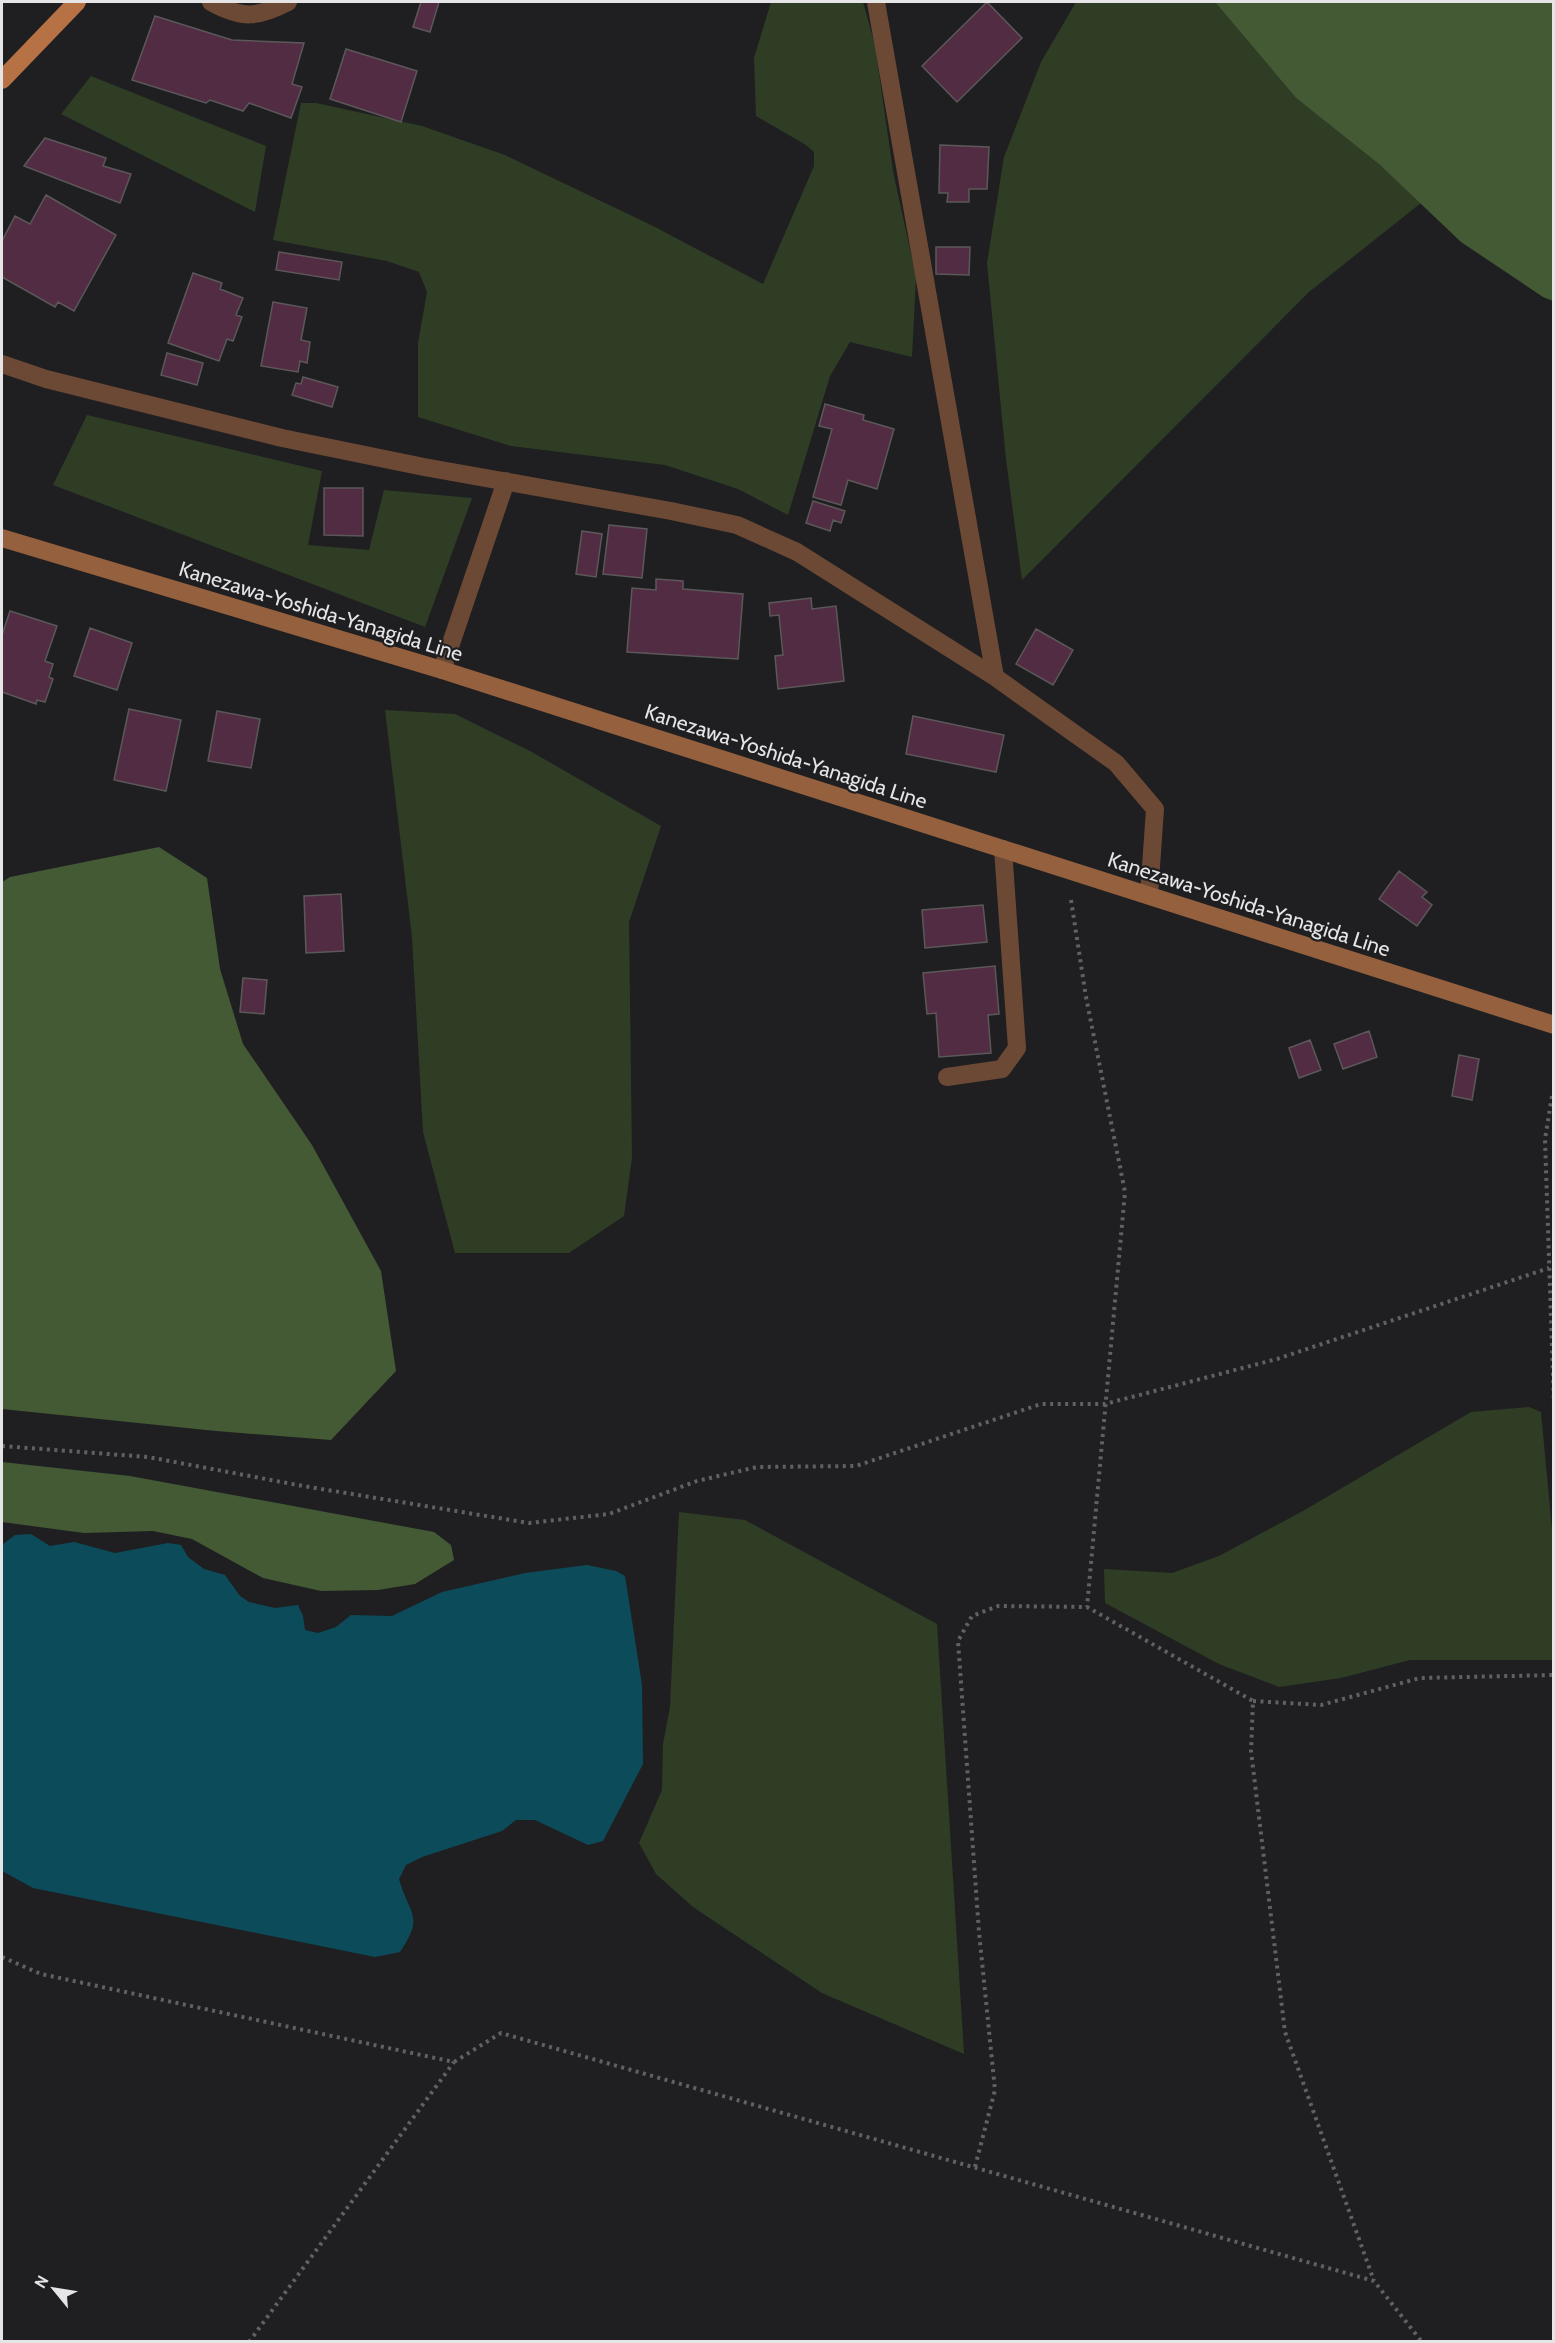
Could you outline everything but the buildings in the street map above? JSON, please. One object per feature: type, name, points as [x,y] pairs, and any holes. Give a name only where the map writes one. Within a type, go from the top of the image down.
[{"type":"main road","points":[[3,75],[76,2]]},
{"type":"main road","name":"Kanezawa-Yoshida-Yanagida Line","points":[[2,538],[442,670],[1554,1025]]},
{"type":"street","points":[[211,2],[227,10],[245,14],[265,14],[288,2]]},
{"type":"street","points":[[876,2],[995,677]]},
{"type":"street","points":[[2,364],[56,382],[282,438],[424,467],[737,525],[797,552],[995,677],[1116,763],[1155,809],[1149,895]]},
{"type":"street","points":[[442,670],[506,481]]},
{"type":"street","points":[[947,1077],[1002,1069],[1017,1048],[1003,849]]},
{"type":"path","points":[[1066,869],[1086,997],[1125,1192],[1087,1606]]},
{"type":"path","points":[[1554,1091],[1545,1138],[1554,1407]]},
{"type":"path","points":[[2,1446],[148,1456],[303,1486],[529,1523],[609,1514],[697,1481],[757,1467],[856,1466],[1041,1404],[1106,1404],[1277,1359],[1549,1268]]},
{"type":"path","points":[[975,2167],[994,2090],[978,1921],[958,1641],[972,1616],[998,1606],[1087,1606],[1253,1701],[1321,1705],[1420,1678],[1554,1675]]},
{"type":"path","points":[[1253,1701],[1251,1751],[1285,2032],[1374,2281],[1422,2342]]},
{"type":"path","points":[[2,1957],[40,1974],[454,2062]]},
{"type":"path","points":[[249,2342],[454,2062],[501,2033],[1374,2281]]},
{"type":"green space","points":[[771,2],[863,2],[875,45],[893,171],[916,277],[912,357],[850,342],[830,376],[788,515],[738,489],[665,465],[511,446],[418,417],[418,343],[427,292],[419,272],[387,261],[273,240],[301,103],[316,103],[422,126],[505,155],[653,226],[763,284],[814,166],[814,152],[806,145],[756,116],[754,58]]},
{"type":"green space","points":[[1076,2],[1215,2],[1296,98],[1380,165],[1421,203],[1309,292],[1022,580],[1006,459],[987,263],[1004,157],[1041,62]]},
{"type":"green space","points":[[1215,2],[1553,2],[1553,301],[1543,297],[1461,242],[1380,165],[1296,98]]},
{"type":"green space","points":[[91,76],[266,146],[255,212],[61,114]]},
{"type":"green space","points":[[87,415],[322,471],[308,545],[369,550],[384,490],[472,498],[425,627],[53,485]]},
{"type":"green space","points":[[385,710],[455,714],[530,751],[661,826],[629,922],[632,1158],[624,1216],[569,1253],[455,1253],[423,1132],[412,937]]},
{"type":"green space","points":[[159,847],[207,878],[220,969],[243,1044],[312,1145],[381,1271],[396,1371],[331,1440],[216,1431],[2,1409],[2,882],[10,877]]},
{"type":"green space","points":[[1529,1407],[1541,1412],[1553,1540],[1553,1660],[1410,1660],[1341,1678],[1279,1687],[1219,1664],[1105,1603],[1104,1569],[1172,1573],[1219,1556],[1303,1511],[1471,1412]]},
{"type":"green space","points":[[2,1462],[130,1476],[434,1532],[451,1545],[454,1560],[415,1584],[378,1590],[321,1591],[263,1578],[192,1539],[153,1531],[84,1533],[2,1522]]},
{"type":"green space","points":[[679,1512],[745,1520],[937,1624],[964,2054],[822,1993],[693,1907],[656,1874],[639,1843],[662,1790],[663,1744],[670,1707]]},
{"type":"water","points":[[31,1534],[50,1546],[74,1542],[115,1553],[168,1543],[181,1545],[188,1557],[204,1569],[225,1575],[240,1596],[249,1602],[275,1608],[298,1605],[303,1616],[305,1630],[318,1633],[336,1627],[351,1615],[392,1616],[442,1592],[525,1573],[587,1565],[616,1571],[625,1576],[642,1685],[643,1764],[603,1841],[588,1845],[535,1820],[516,1820],[502,1831],[422,1857],[406,1865],[399,1879],[413,1915],[413,1922],[408,1940],[400,1952],[375,1957],[33,1888],[2,1871],[2,1545],[15,1535]]}]
